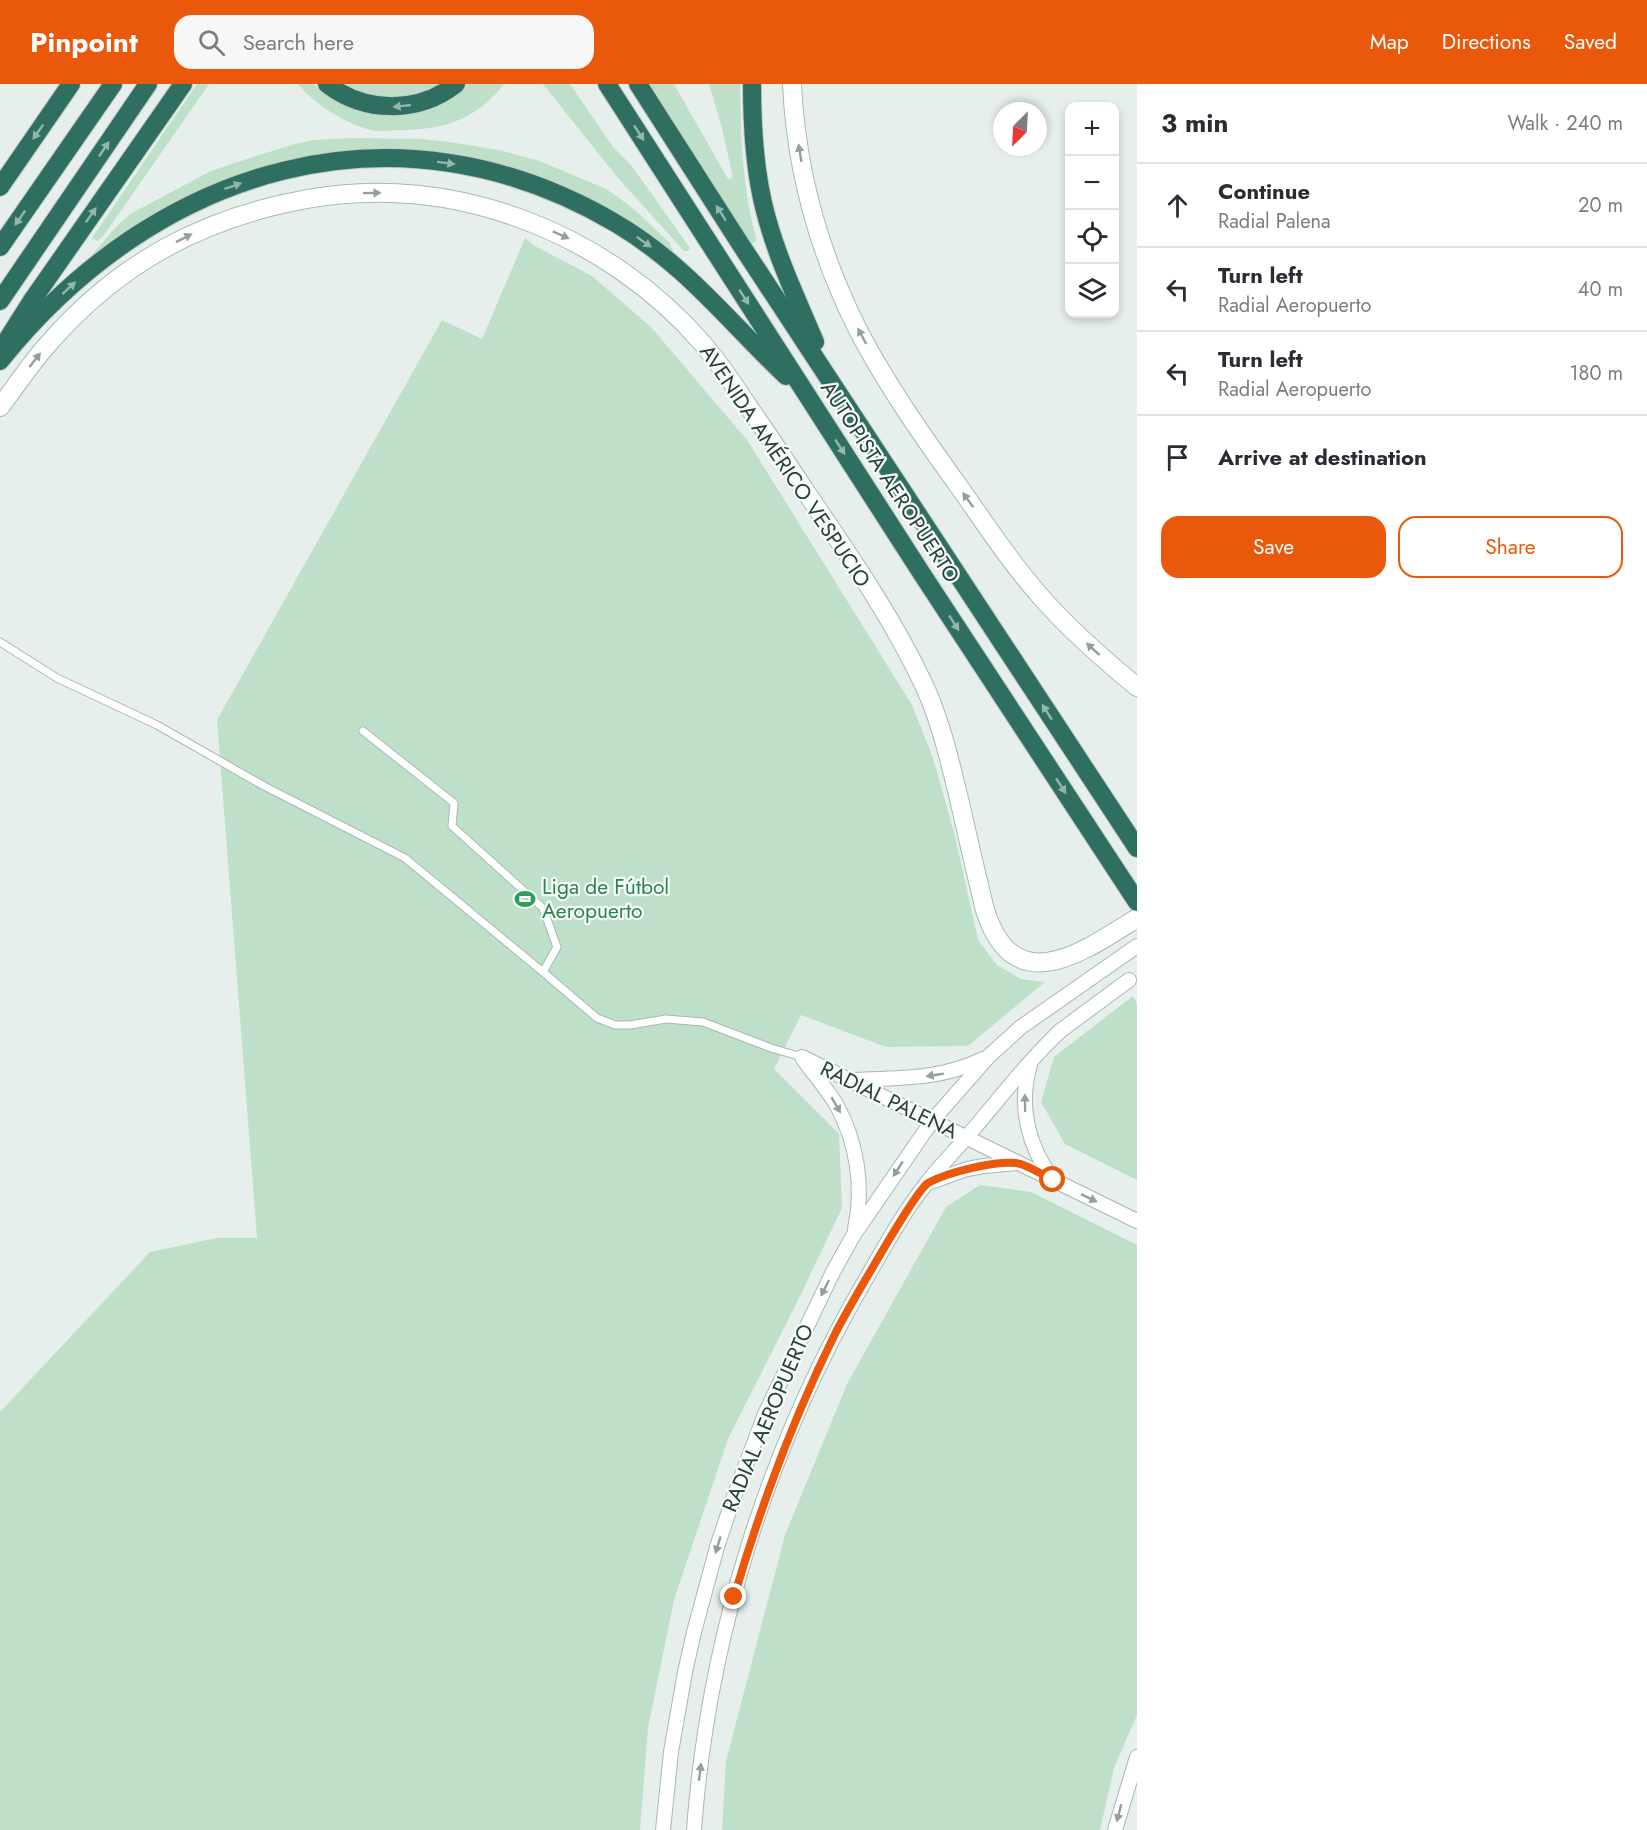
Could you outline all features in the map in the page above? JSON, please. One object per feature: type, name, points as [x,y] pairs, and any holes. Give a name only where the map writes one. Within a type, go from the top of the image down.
[{"type":"highway","points":[[0,187],[71,84]]},
{"type":"highway","points":[[0,247],[113,84]]},
{"type":"highway","points":[[0,301],[148,84]]},
{"type":"highway","points":[[0,351],[31,302],[183,84]]},
{"type":"highway","points":[[327,84],[345,96],[358,101],[387,107],[416,104],[456,84]]},
{"type":"highway","name":"AUTOPISTA AEROPUERTO","points":[[608,84],[808,397],[1137,902]]},
{"type":"highway","name":"AUTOPISTA AEROPUERTO","points":[[638,84],[1137,848]]},
{"type":"highway","points":[[752,84],[755,151],[763,204],[781,260],[833,385]]},
{"type":"highway","points":[[0,361],[45,311],[81,277],[134,236],[191,204],[221,190],[279,172],[338,161],[398,159],[455,164],[512,177],[567,198],[619,225],[686,274],[808,397]]},
{"type":"street","points":[[792,84],[796,132],[810,204],[842,294],[874,358],[941,462],[1023,575],[1081,639],[1137,687]]},
{"type":"street","name":"AVENIDA AMÉRICO VESPUCIO","points":[[0,407],[47,345],[69,321],[121,276],[167,247],[222,220],[254,210],[286,202],[339,194],[382,192],[407,194],[456,200],[480,206],[511,215],[571,239],[613,265],[659,300],[704,344],[786,462],[883,610],[923,684],[941,730],[985,910],[995,936],[1012,953],[1044,963],[1066,959],[1137,918]]},
{"type":"street","name":"RADIAL AEROPUERTO","points":[[663,1830],[671,1752],[685,1671],[717,1547],[765,1414],[805,1328],[853,1236],[932,1120],[990,1056],[1021,1027],[1137,946]]},
{"type":"street","name":"RADIAL AEROPUERTO","points":[[694,1830],[705,1735],[722,1644],[734,1597],[762,1504],[799,1412],[838,1329],[896,1228],[926,1184],[1031,1060],[1060,1031],[1130,980]]},
{"type":"street","name":"RADIAL AEROPUERTO","points":[[850,1080],[944,1074],[990,1056]]},
{"type":"street","name":"RADIAL PALENA","points":[[802,1057],[1137,1221]]},
{"type":"street","name":"RADIAL PALENA","points":[[802,1057],[836,1104],[851,1139],[856,1157],[860,1194],[853,1236]]},
{"type":"street","points":[[1031,1060],[1025,1088],[1025,1117],[1033,1146],[1053,1180]]},
{"type":"street","points":[[926,1184],[967,1169],[1017,1163]]},
{"type":"street","points":[[1115,1830],[1137,1757]]},
{"type":"lane","points":[[0,642],[57,678],[157,725],[264,786],[405,858],[597,1018],[615,1025],[630,1025],[666,1018],[703,1022],[771,1048],[802,1057]]},
{"type":"lane","points":[[363,731],[454,803],[452,826],[543,908],[557,947],[543,972]]},
{"type":"green space","points":[[197,84],[209,84],[104,235],[98,241],[92,238]]},
{"type":"green space","points":[[298,84],[313,84],[330,97],[358,110],[387,114],[461,89],[467,84],[504,84],[482,106],[458,120],[430,128],[381,131],[361,127],[341,118],[313,99]]},
{"type":"green space","points":[[345,84],[440,84],[417,93],[393,97],[369,94]]},
{"type":"green space","points":[[543,84],[570,84],[613,147],[631,165],[690,248],[688,251],[684,251],[618,178]]},
{"type":"green space","points":[[647,84],[674,84],[728,179],[733,178],[709,84],[740,84],[745,183],[757,241],[746,246]]},
{"type":"green space","points":[[421,139],[449,142],[499,150],[540,161],[606,189],[618,197],[669,242],[674,253],[596,202],[545,178],[486,160],[425,152],[364,152],[304,159],[245,175],[189,198],[135,227],[85,263],[130,214],[209,172],[295,144],[313,140]]},
{"type":"green space","points":[[525,238],[535,246],[592,276],[651,327],[747,440],[912,705],[933,758],[955,836],[978,940],[997,965],[1021,979],[1045,982],[968,1046],[886,1047],[801,1015],[774,1069],[839,1134],[842,1208],[728,1439],[674,1600],[648,1728],[640,1830],[0,1830],[0,1412],[150,1252],[217,1238],[257,1238],[217,720],[442,320],[482,339]]},
{"type":"green space","points":[[1133,996],[1137,1004],[1137,1180],[1065,1144],[1041,1102],[1054,1057]]},
{"type":"green space","points":[[980,1185],[1031,1192],[1137,1245],[1137,1715],[1114,1768],[1100,1830],[722,1830],[726,1761],[785,1535],[847,1384],[946,1207]]},
{"type":"place","name":"Liga de Fútbol Aeropuerto","points":[[525,899]]},
{"type":"route","points":[[734,1597],[762,1504],[818,1370],[868,1275],[926,1184],[967,1169],[1017,1163],[1053,1180]]}]
